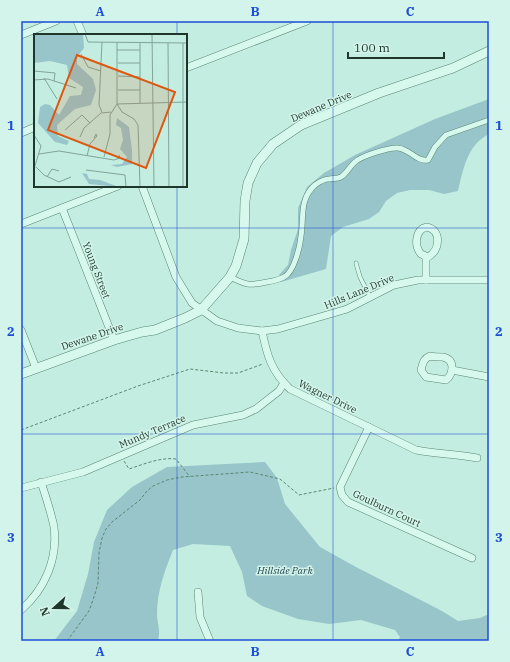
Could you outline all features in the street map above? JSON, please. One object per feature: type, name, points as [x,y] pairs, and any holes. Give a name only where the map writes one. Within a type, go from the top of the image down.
[{"type":"street","points":[[21,35],[56,21]]},
{"type":"street","points":[[77,21],[83,34]]},
{"type":"street","points":[[187,68],[307,21]]},
{"type":"street","name":"Dewane Drive","points":[[21,374],[114,340],[155,330],[201,310],[230,277],[238,262],[244,243],[246,195],[250,178],[259,159],[273,144],[301,124],[379,93],[454,67],[489,51]]},
{"type":"street","points":[[230,277],[244,285],[251,285],[278,280],[285,277],[290,272],[296,259],[301,236],[304,200],[311,190],[319,183],[329,179],[338,179],[342,177],[358,160],[396,148],[404,150],[420,160],[428,160],[435,147],[446,135],[489,120]]},
{"type":"street","points":[[21,132],[34,127]]},
{"type":"street","points":[[21,224],[115,187]]},
{"type":"street","points":[[142,187],[176,277],[192,303],[217,321],[238,328],[262,331]]},
{"type":"street","name":"Young Street","points":[[62,208],[114,340]]},
{"type":"street","points":[[426,257],[426,280]]},
{"type":"street","name":"Hills Lane Drive","points":[[262,331],[278,329],[320,318],[346,309],[394,285],[418,280],[489,280]]},
{"type":"street","points":[[21,330],[36,368]]},
{"type":"street","name":"Wagner Drive","points":[[262,331],[270,362],[275,373],[290,388],[416,450],[435,454],[459,454],[477,458]]},
{"type":"street","points":[[430,356],[444,358],[452,364],[452,370],[450,376],[446,380],[426,377],[422,370],[423,361],[430,356]]},
{"type":"street","points":[[452,370],[489,377]]},
{"type":"street","name":"Mundy Terrace","points":[[21,488],[83,472],[193,425],[243,415],[256,409],[279,391],[284,383]]},
{"type":"street","name":"Goulburn Court","points":[[369,427],[340,487],[342,495],[348,502],[472,558]]},
{"type":"street","points":[[21,610],[34,597],[43,583],[50,568],[54,551],[54,526],[41,482]]},
{"type":"street","points":[[198,592],[200,617],[210,641]]},
{"type":"lane","points":[[356,263],[360,277],[370,297]]},
{"type":"path","points":[[21,430],[138,386],[190,369],[238,373],[270,362]]},
{"type":"path","points":[[120,456],[129,469],[160,460],[170,458],[176,459],[190,477]]},
{"type":"path","points":[[67,641],[89,611],[94,598],[98,583],[99,553],[102,538],[112,522],[140,500],[153,486],[167,480],[250,472],[280,479],[299,495],[340,487]]},
{"type":"green space","points":[[489,99],[489,134],[471,151],[464,167],[458,191],[444,194],[429,190],[410,190],[397,193],[386,201],[379,212],[369,219],[343,227],[331,236],[326,269],[281,282],[279,275],[288,265],[298,229],[298,208],[307,187],[324,173],[355,155],[435,119]]},
{"type":"green space","name":"Hillside Park","points":[[265,462],[277,478],[285,504],[320,547],[442,611],[458,621],[480,618],[489,614],[489,641],[398,641],[400,637],[395,630],[361,620],[329,624],[298,619],[262,606],[247,596],[242,572],[230,546],[193,544],[173,550],[167,565],[157,605],[159,633],[158,641],[54,641],[77,611],[88,574],[94,542],[107,510],[132,487],[167,467]]}]
